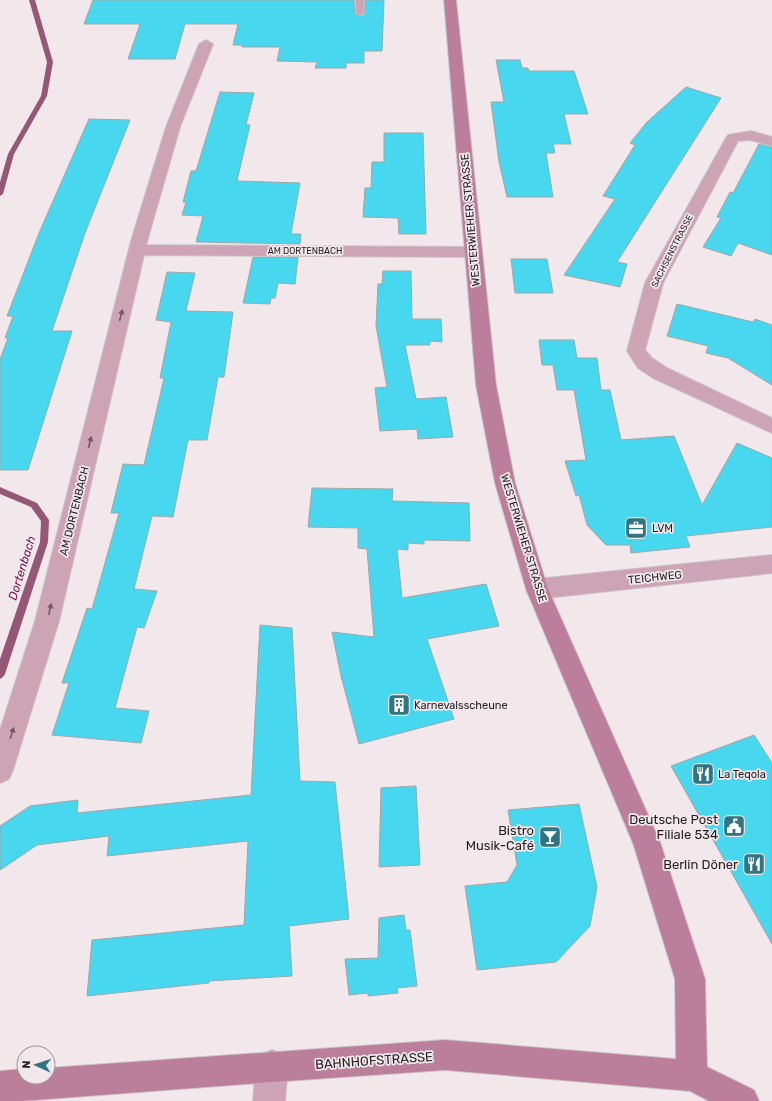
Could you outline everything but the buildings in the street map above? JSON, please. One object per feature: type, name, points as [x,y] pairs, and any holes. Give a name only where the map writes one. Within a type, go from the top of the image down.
[{"type":"main road","name":"WESTERWIEHER STRASSE","points":[[450,0],[486,385],[505,483],[538,589],[646,842],[690,979],[692,1076]]},
{"type":"main road","name":"BAHNHOFSTRASSE","points":[[0,1087],[272,1066],[445,1055],[692,1076],[743,1101]]},
{"type":"street","name":"AM DORTENBACH","points":[[0,770],[47,621],[136,250],[173,127],[206,44]]},
{"type":"street","name":"SACHSENSTRASSE","points":[[772,142],[751,135],[732,138],[654,282],[636,351],[645,363],[660,373],[772,426]]},
{"type":"street","name":"AM DORTENBACH","points":[[136,250],[473,252]]},
{"type":"street","name":"TEICHWEG","points":[[538,589],[772,564]]},
{"type":"street","points":[[269,1101],[272,1066]]},
{"type":"lane","points":[[360,0],[360,12]]},
{"type":"waterway","name":"Dortenbach","points":[[0,194],[11,154],[44,96],[50,62],[32,0]]},
{"type":"waterway","name":"Dortenbach","points":[[0,490],[34,505],[45,520],[44,542],[0,674]]},
{"type":"place","name":"LVM","points":[[636,528]]},
{"type":"place","name":"Karnevalsscheune","points":[[399,705]]},
{"type":"place","name":"La Teqola","points":[[703,774]]},
{"type":"place","name":"Deutsche Post Filiale 534","points":[[734,826]]},
{"type":"place","name":"Bistro Musik-Café","points":[[550,837]]},
{"type":"place","name":"Berlin Döner","points":[[754,864]]}]
